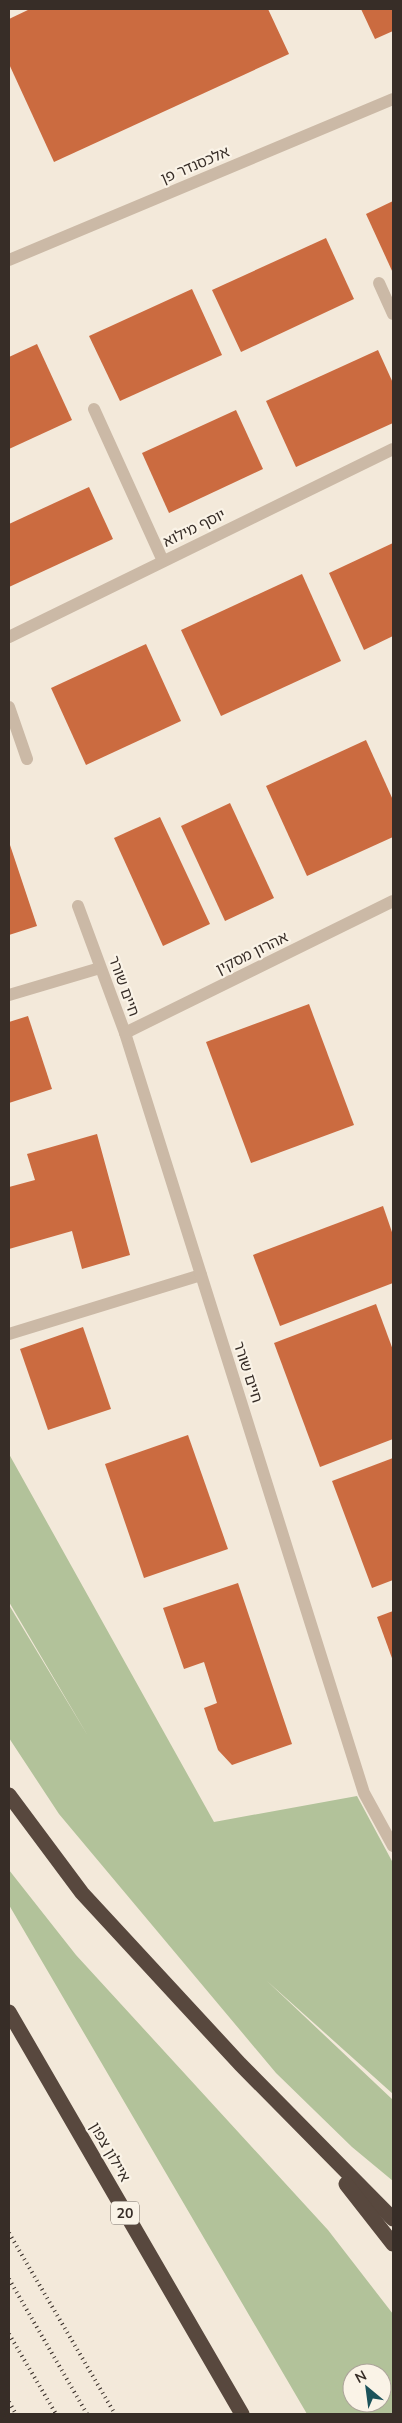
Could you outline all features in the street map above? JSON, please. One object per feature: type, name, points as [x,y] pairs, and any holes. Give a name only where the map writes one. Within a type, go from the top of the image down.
[{"type":"highway","points":[[9,1795],[82,1893],[240,2064],[393,2219]]},
{"type":"highway","name":"איילון צפון","points":[[9,2012],[242,2414]]},
{"type":"highway","points":[[305,2131],[393,2244]]},
{"type":"street","name":"אלכסנדר פן","points":[[9,260],[393,99]]},
{"type":"street","points":[[379,283],[393,314]]},
{"type":"street","points":[[94,409],[163,561]]},
{"type":"street","name":"יוסף מילוא","points":[[9,636],[393,450]]},
{"type":"street","points":[[9,707],[27,759]]},
{"type":"street","name":"אהרון מסקין","points":[[124,1033],[393,901]]},
{"type":"street","name":"חיים שורר","points":[[78,906],[124,1033],[364,1793],[393,1846]]},
{"type":"street","points":[[9,995],[100,968]]},
{"type":"street","points":[[9,1334],[201,1275]]},
{"type":"green space","points":[[9,1454],[214,1822],[357,1796],[393,1863],[393,2094],[267,1981],[393,2100],[393,2181],[352,2147],[276,2073],[59,1814],[9,1738],[9,1605],[88,1736],[9,1602]]},
{"type":"green space","points":[[9,1870],[76,1955],[328,2230],[393,2314],[393,2414],[307,2414],[9,1905]]},
{"type":"building","points":[[30,9],[268,9],[289,54],[54,162],[9,64],[9,19]]},
{"type":"building","points":[[361,9],[393,9],[393,31],[375,39]]},
{"type":"building","points":[[393,201],[393,273],[366,214]]},
{"type":"building","points":[[326,238],[354,299],[241,352],[212,290]]},
{"type":"building","points":[[192,289],[222,355],[120,401],[89,336]]},
{"type":"building","points":[[37,344],[72,420],[9,449],[9,357]]},
{"type":"building","points":[[378,350],[393,383],[393,423],[296,467],[266,401]]},
{"type":"building","points":[[236,410],[263,469],[169,513],[142,453]]},
{"type":"building","points":[[89,487],[113,539],[9,587],[9,524]]},
{"type":"building","points":[[393,543],[393,636],[364,650],[329,573]]},
{"type":"building","points":[[302,574],[341,661],[221,716],[181,630]]},
{"type":"building","points":[[146,644],[181,721],[86,765],[51,688]]},
{"type":"building","points":[[366,740],[393,800],[393,837],[307,876],[266,786]]},
{"type":"building","points":[[230,803],[274,898],[225,921],[181,826]]},
{"type":"building","points":[[160,817],[210,924],[163,946],[114,838]]},
{"type":"building","points":[[9,842],[37,926],[9,935]]},
{"type":"building","points":[[309,1004],[354,1125],[251,1163],[206,1042]]},
{"type":"building","points":[[28,1016],[52,1089],[9,1103],[9,1022]]},
{"type":"building","points":[[97,1134],[130,1255],[82,1269],[72,1231],[9,1249],[9,1187],[35,1180],[27,1154]]},
{"type":"building","points":[[383,1206],[393,1235],[393,1283],[280,1326],[253,1255]]},
{"type":"building","points":[[376,1304],[393,1350],[393,1439],[320,1467],[274,1343]]},
{"type":"building","points":[[83,1327],[111,1409],[48,1430],[20,1349]]},
{"type":"building","points":[[188,1435],[228,1549],[144,1578],[105,1464]]},
{"type":"building","points":[[393,1458],[393,1580],[372,1588],[332,1481]]},
{"type":"building","points":[[238,1583],[292,1744],[232,1765],[218,1750],[204,1708],[217,1703],[204,1662],[184,1669],[163,1608]]},
{"type":"building","points":[[393,1611],[393,1661],[377,1617]]},
{"type":"railway","points":[[9,2233],[115,2414]]},
{"type":"railway","points":[[9,2279],[87,2414]]},
{"type":"railway","points":[[9,2334],[56,2414]]},
{"type":"railway","points":[[9,2402],[16,2414]]}]
